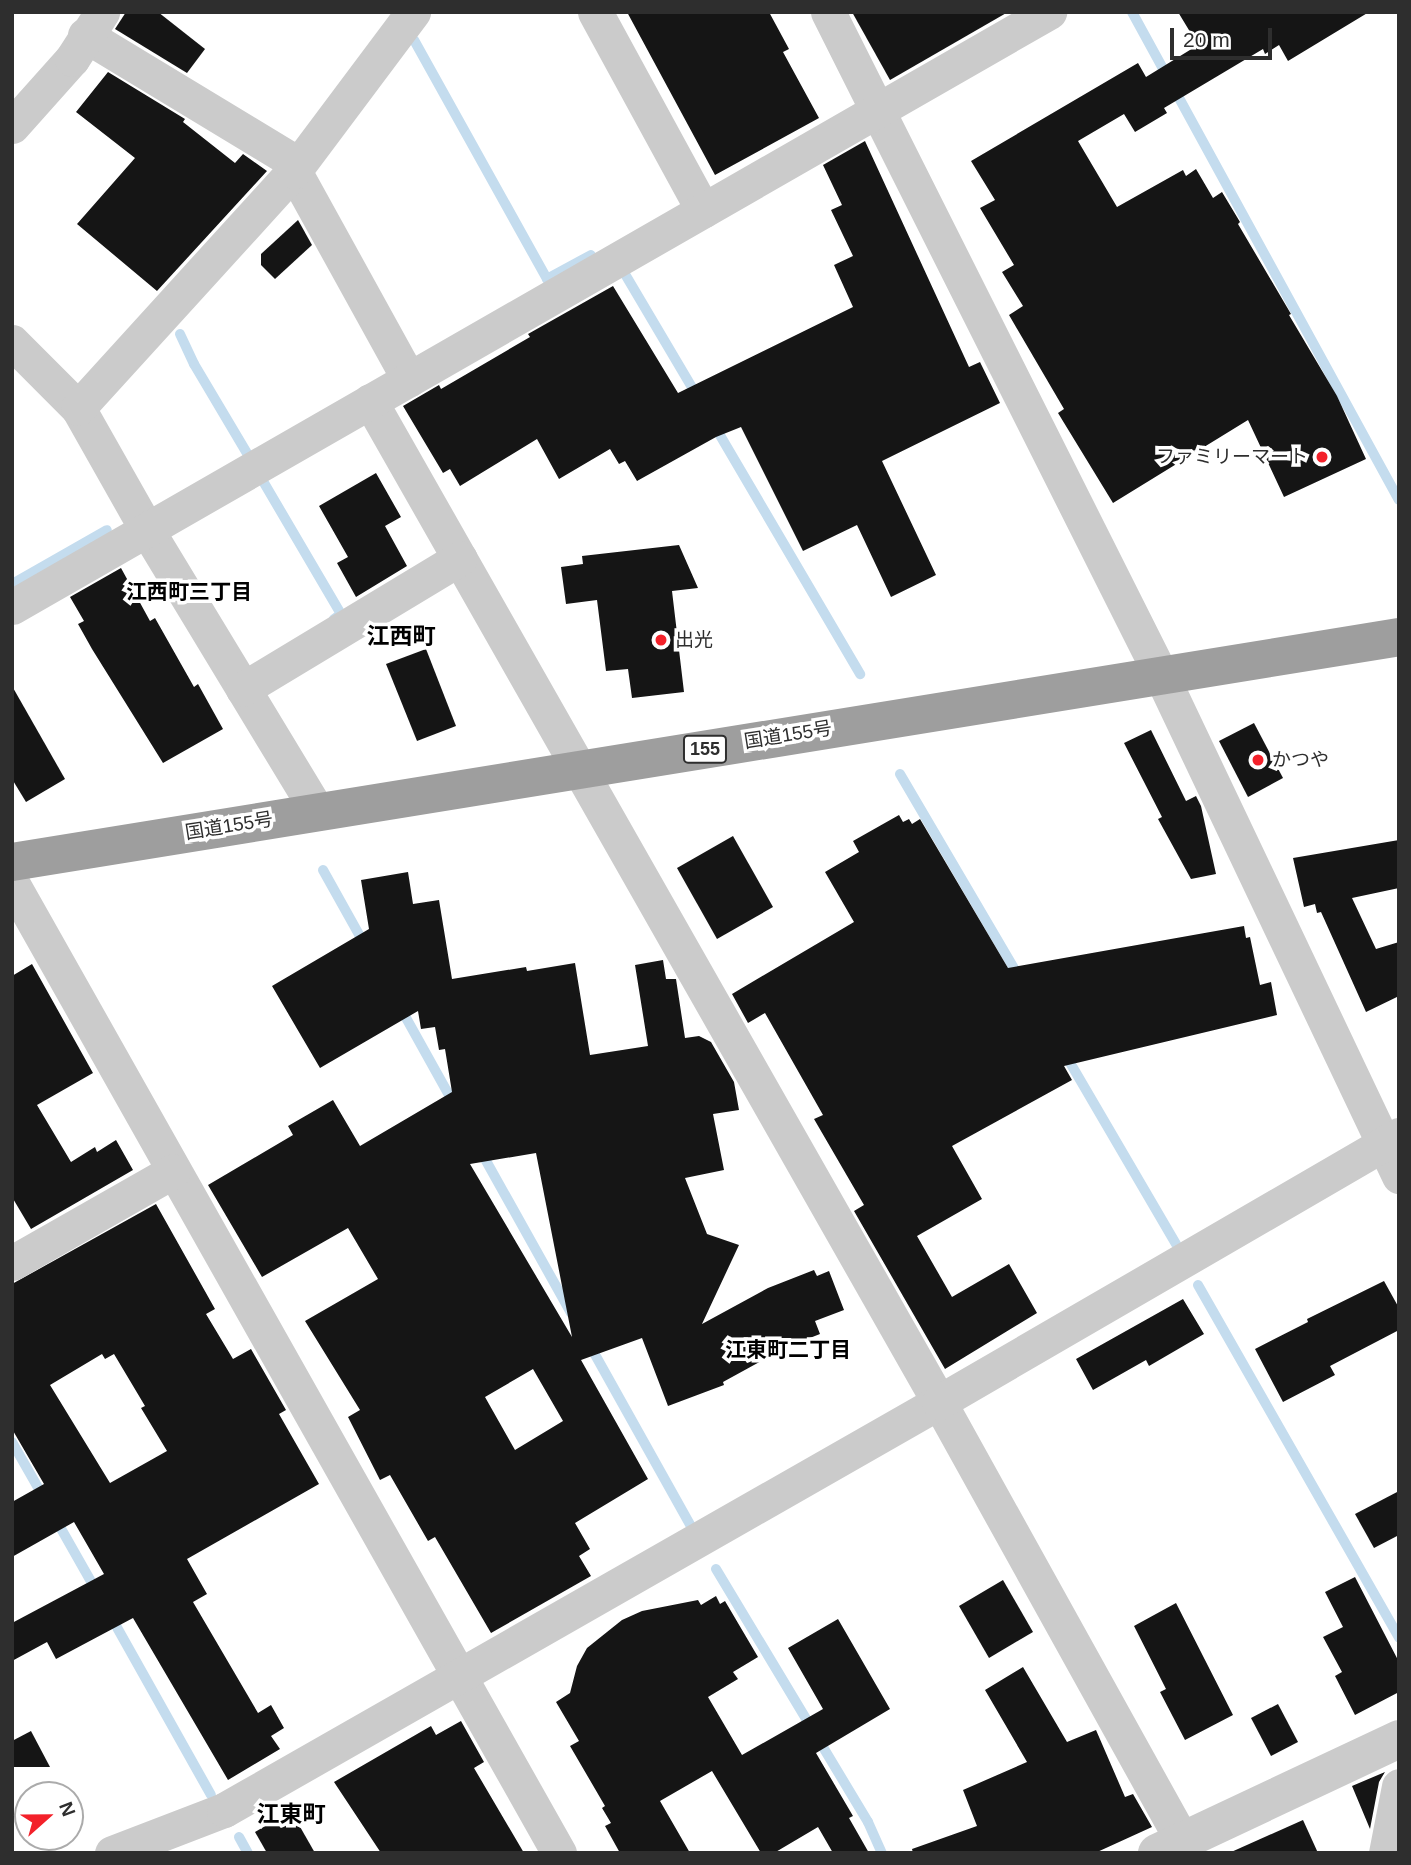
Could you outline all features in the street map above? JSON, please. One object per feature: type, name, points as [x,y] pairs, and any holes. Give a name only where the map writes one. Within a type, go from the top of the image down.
[{"type":"highway","name":"国道155号","points":[[12,862],[1399,637]]},
{"type":"street","points":[[78,408],[296,168],[413,12]]},
{"type":"street","points":[[595,12],[703,210]]},
{"type":"street","points":[[828,12],[1391,1139],[1399,1176]]},
{"type":"street","points":[[12,607],[1049,12]]},
{"type":"street","points":[[12,126],[72,59],[94,23],[296,168],[409,379]]},
{"type":"street","points":[[12,342],[78,408],[147,530],[318,812]]},
{"type":"street","points":[[370,401],[939,1402],[1169,1846],[1399,1739]]},
{"type":"street","points":[[243,689],[460,558]]},
{"type":"street","points":[[12,883],[559,1853]]},
{"type":"street","points":[[112,1853],[224,1810],[939,1402],[1391,1139]]},
{"type":"street","points":[[12,1263],[173,1171]]},
{"type":"street","points":[[1386,1853],[1399,1786]]},
{"type":"building","points":[[126,12],[158,12],[205,49],[187,73],[115,29]]},
{"type":"building","points":[[627,12],[769,12],[789,49],[783,52],[819,118],[715,175]]},
{"type":"building","points":[[852,12],[1008,12],[890,80]]},
{"type":"building","points":[[1178,12],[1369,12],[1288,61],[1279,45],[1265,54],[1263,49],[1164,108],[1167,113],[1135,132],[1124,114],[1078,141],[1117,207],[1183,170],[1186,176],[1196,169],[1213,198],[1222,192],[1240,222],[1238,224],[1337,396],[1366,459],[1284,497],[1248,420],[1113,503],[1058,413],[1064,409],[1009,315],[1023,306],[1002,272],[1014,265],[980,208],[995,200],[971,161],[1138,63],[1146,77],[1198,45]]},
{"type":"building","points":[[108,72],[185,119],[183,122],[235,163],[243,154],[267,171],[157,291],[77,224],[135,158],[76,112]]},
{"type":"building","points":[[865,141],[969,367],[980,362],[1000,403],[882,461],[936,575],[891,597],[857,525],[803,551],[741,427],[716,437],[637,481],[625,461],[619,464],[610,449],[559,479],[537,439],[460,486],[450,469],[443,473],[403,406],[439,385],[441,389],[530,337],[528,334],[613,286],[678,393],[853,307],[834,265],[853,256],[831,210],[842,205],[823,165]]},
{"type":"building","points":[[298,220],[312,245],[275,279],[261,265],[261,254]]},
{"type":"building","points":[[376,473],[401,517],[385,526],[407,566],[356,597],[337,563],[348,557],[319,506]]},
{"type":"building","points":[[679,545],[698,588],[672,591],[684,692],[632,698],[628,669],[606,671],[597,600],[566,604],[561,567],[583,564],[582,556]]},
{"type":"building","points":[[121,568],[150,621],[155,618],[194,687],[198,684],[223,729],[163,763],[92,649],[78,624],[84,621],[70,597]]},
{"type":"building","points":[[426,649],[456,726],[417,741],[386,664]]},
{"type":"building","points":[[12,686],[65,779],[26,802],[12,779]]},
{"type":"building","points":[[1254,723],[1283,778],[1248,797],[1219,741]]},
{"type":"building","points":[[1151,730],[1186,801],[1196,796],[1201,806],[1216,874],[1191,879],[1158,819],[1162,817],[1124,743]]},
{"type":"building","points":[[899,815],[903,822],[909,819],[912,824],[920,819],[1008,968],[1244,926],[1246,938],[1250,937],[1260,985],[1271,982],[1277,1015],[1064,1066],[1072,1080],[952,1146],[982,1199],[917,1236],[952,1297],[1009,1264],[1037,1313],[945,1369],[854,1211],[864,1205],[814,1119],[823,1115],[765,1013],[748,1023],[732,994],[854,922],[825,872],[859,852],[853,841]]},
{"type":"building","points":[[733,836],[773,907],[717,939],[677,868]]},
{"type":"building","points":[[1399,840],[1399,888],[1352,898],[1376,949],[1399,942],[1399,996],[1366,1012],[1321,912],[1317,913],[1315,904],[1304,907],[1293,858]]},
{"type":"building","points":[[408,872],[413,904],[439,900],[452,979],[526,967],[527,971],[575,963],[590,1055],[648,1046],[635,965],[663,960],[666,979],[676,979],[685,1038],[699,1036],[711,1042],[734,1082],[739,1110],[713,1114],[724,1170],[685,1178],[707,1234],[739,1245],[702,1324],[768,1288],[814,1270],[817,1276],[829,1271],[844,1310],[815,1321],[820,1334],[787,1347],[723,1382],[724,1385],[668,1406],[642,1338],[581,1360],[648,1479],[575,1523],[590,1549],[579,1556],[591,1576],[491,1633],[435,1537],[428,1541],[390,1475],[380,1480],[348,1417],[360,1410],[305,1321],[378,1279],[348,1228],[262,1277],[208,1185],[293,1135],[288,1126],[333,1100],[360,1146],[452,1092],[445,1049],[439,1050],[435,1027],[421,1029],[418,1011],[320,1068],[272,986],[369,929],[361,880]],"holes":[[[536,1153],[572,1337],[470,1164]],[[533,1369],[563,1421],[515,1450],[485,1397]]]},
{"type":"building","points":[[32,964],[93,1073],[37,1105],[71,1162],[95,1147],[97,1152],[116,1140],[133,1170],[31,1229],[12,1197],[12,976]]},
{"type":"building","points":[[156,1204],[215,1309],[206,1314],[233,1359],[251,1349],[286,1410],[279,1414],[319,1484],[187,1559],[207,1594],[193,1602],[258,1713],[271,1705],[284,1728],[271,1736],[280,1749],[228,1780],[133,1618],[56,1659],[47,1642],[12,1661],[12,1623],[104,1574],[74,1522],[12,1557],[12,1502],[44,1484],[12,1429],[12,1284]],"holes":[[[102,1354],[105,1359],[114,1354],[145,1406],[141,1408],[167,1451],[110,1483],[50,1385]]]},
{"type":"building","points":[[1384,1281],[1399,1308],[1399,1330],[1330,1366],[1335,1375],[1283,1402],[1255,1349],[1308,1322],[1307,1319]]},
{"type":"building","points":[[1183,1299],[1204,1334],[1149,1366],[1146,1360],[1093,1390],[1076,1359]]},
{"type":"building","points":[[1399,1491],[1399,1535],[1374,1548],[1355,1514]]},
{"type":"building","points":[[1355,1577],[1399,1662],[1399,1692],[1355,1715],[1335,1676],[1342,1672],[1323,1637],[1343,1627],[1325,1592]]},
{"type":"building","points":[[1003,1580],[1033,1632],[989,1658],[959,1606]]},
{"type":"building","points":[[716,1596],[720,1604],[725,1601],[758,1657],[733,1672],[738,1679],[708,1697],[742,1755],[823,1709],[788,1648],[838,1619],[890,1709],[816,1753],[853,1816],[849,1818],[869,1853],[833,1853],[818,1827],[774,1853],[761,1853],[712,1771],[660,1801],[690,1853],[620,1853],[605,1826],[611,1823],[602,1808],[605,1806],[570,1746],[579,1741],[556,1702],[570,1693],[577,1666],[587,1648],[622,1620],[642,1611],[698,1600],[701,1605]]},
{"type":"building","points":[[1176,1603],[1233,1715],[1185,1740],[1160,1692],[1166,1689],[1134,1626]]},
{"type":"building","points":[[1023,1667],[1067,1742],[1096,1730],[1125,1797],[1133,1794],[1152,1827],[1095,1853],[913,1853],[912,1849],[977,1826],[963,1790],[1027,1762],[985,1690]]},
{"type":"building","points":[[1278,1704],[1298,1742],[1271,1756],[1251,1718]]},
{"type":"building","points":[[461,1721],[484,1762],[474,1768],[524,1853],[381,1853],[334,1782],[431,1726],[436,1735]]},
{"type":"building","points":[[31,1731],[50,1767],[12,1767],[12,1741]]},
{"type":"building","points":[[1385,1772],[1379,1782],[1370,1829],[1352,1786]]},
{"type":"building","points":[[291,1811],[315,1853],[267,1853],[255,1832]]},
{"type":"building","points":[[1303,1820],[1318,1853],[1229,1853]]},
{"type":"waterway","points":[[1132,12],[1399,500]]},
{"type":"waterway","points":[[414,40],[547,279],[591,255]]},
{"type":"waterway","points":[[622,269],[699,399]]},
{"type":"waterway","points":[[180,334],[194,364],[248,455]]},
{"type":"waterway","points":[[714,425],[860,674]]},
{"type":"waterway","points":[[260,476],[341,614],[334,619]]},
{"type":"waterway","points":[[12,584],[107,530]]},
{"type":"waterway","points":[[900,774],[1019,977]]},
{"type":"waterway","points":[[323,870],[366,947]]},
{"type":"waterway","points":[[400,1007],[455,1106]]},
{"type":"waterway","points":[[1065,1054],[1176,1244]]},
{"type":"waterway","points":[[480,1150],[571,1313]]},
{"type":"waterway","points":[[1198,1285],[1399,1638]]},
{"type":"waterway","points":[[588,1342],[691,1526]]},
{"type":"waterway","points":[[12,1442],[44,1498]]},
{"type":"waterway","points":[[55,1518],[97,1592]]},
{"type":"waterway","points":[[716,1569],[868,1822],[882,1853]]},
{"type":"waterway","points":[[110,1615],[211,1795]]},
{"type":"waterway","points":[[239,1837],[248,1853]]},
{"type":"place","name":"ファミリーマート","points":[[1322,457]]},
{"type":"place","name":"出光","points":[[661,640]]},
{"type":"place","name":"かつや","points":[[1258,760]]},
{"type":"district","name":"江西町三丁目","points":[[189,592]]},
{"type":"district","name":"江西町","points":[[401,636]]},
{"type":"district","name":"江東町二丁目","points":[[788,1350]]},
{"type":"district","name":"江東町","points":[[291,1814]]}]
